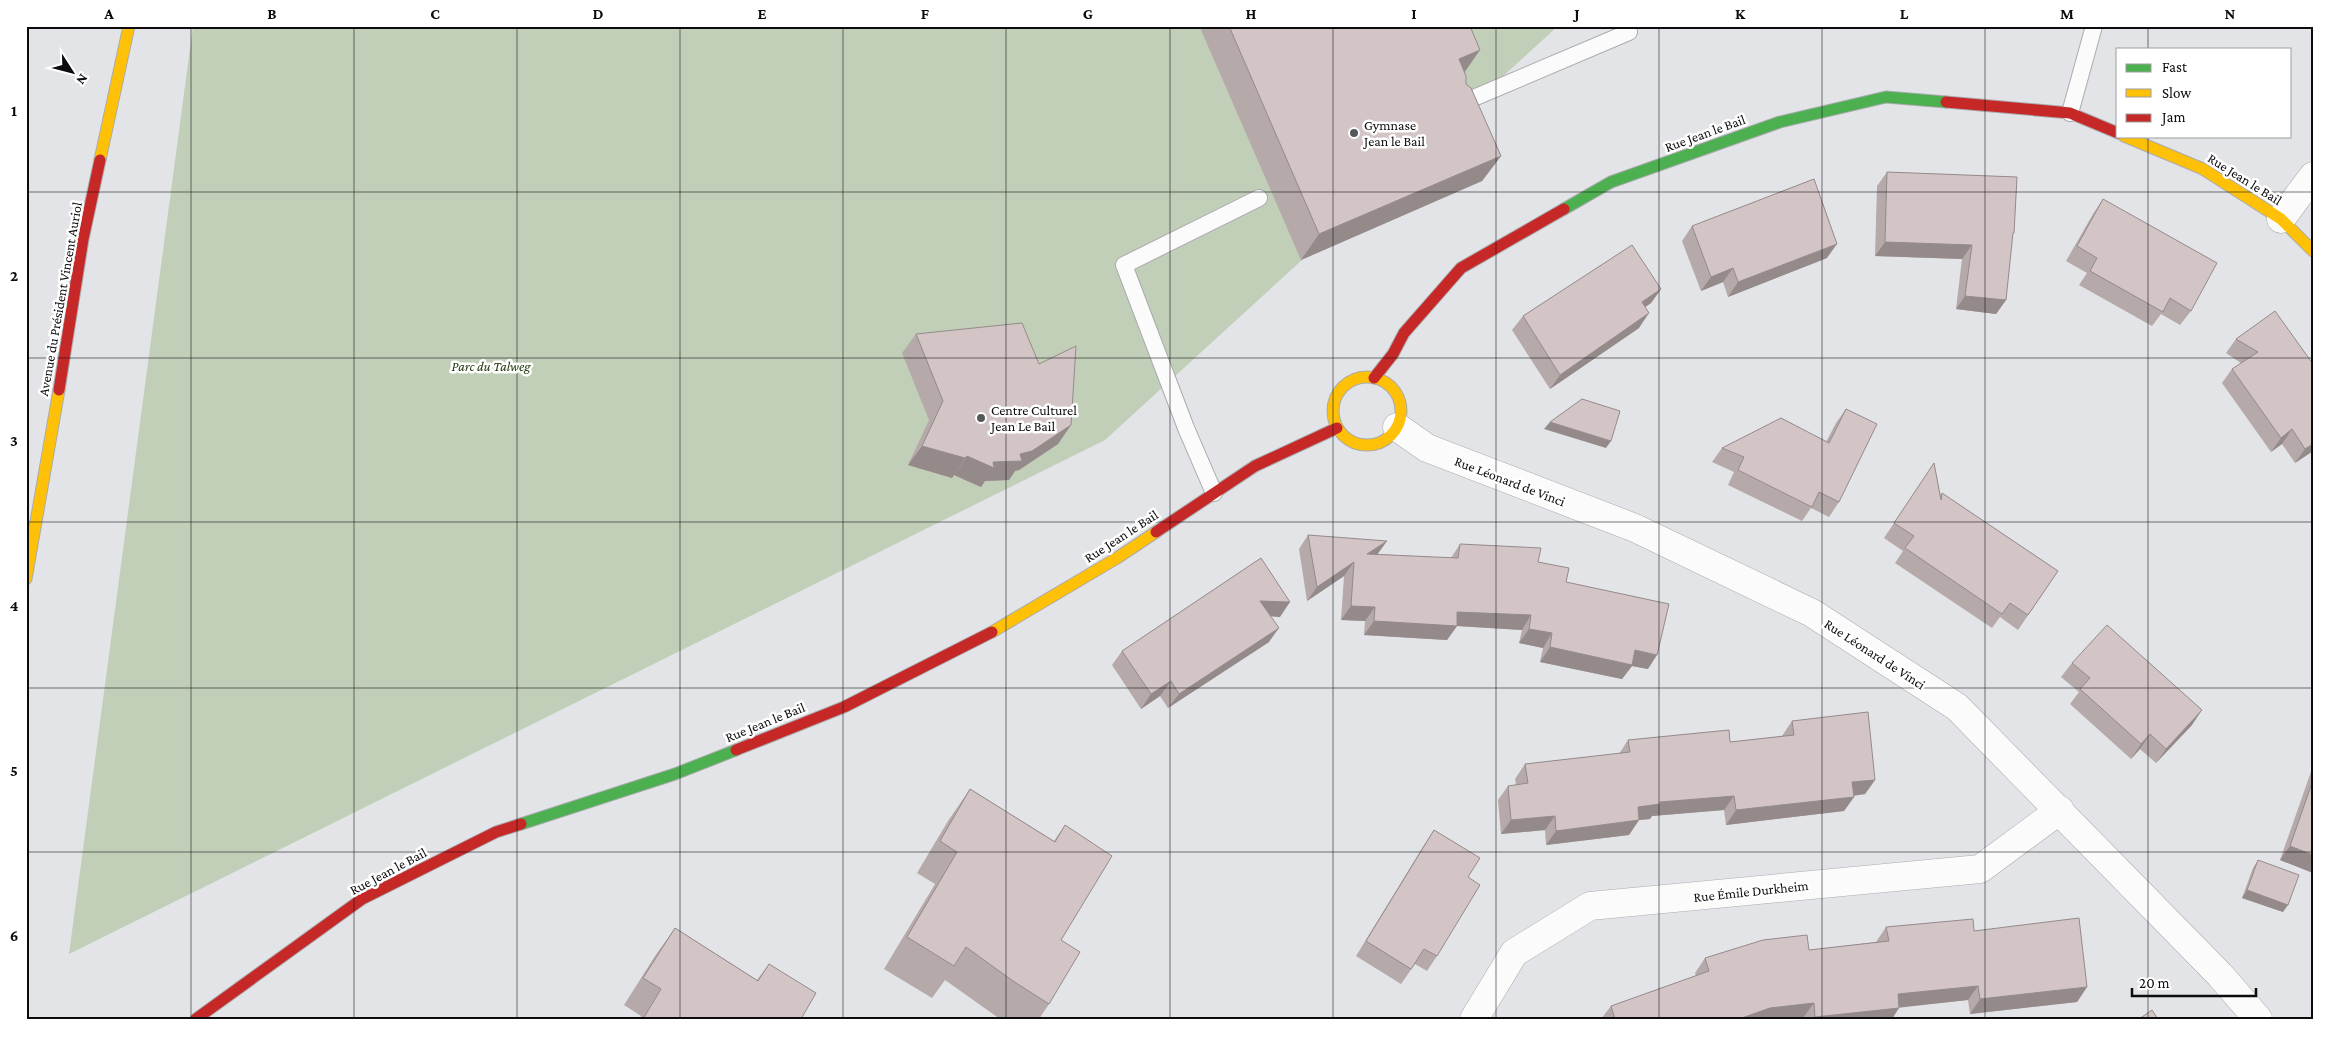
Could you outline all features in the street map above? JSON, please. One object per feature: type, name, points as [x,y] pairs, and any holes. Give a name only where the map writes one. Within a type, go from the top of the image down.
[{"type":"street","name":"Avenue du Président Vincent Auriol","points":[[26,579],[66,352],[83,239],[129,26]]},
{"type":"street","name":"Rue Jean le Bail","points":[[1374,378],[1393,354],[1404,333],[1461,268],[1611,182],[1780,122],[1886,97],[2070,113],[2116,133]]},
{"type":"street","name":"Rue Jean le Bail","points":[[2129,138],[2203,169],[2281,219],[2313,251]]},
{"type":"street","points":[[2281,219],[2313,176]]},
{"type":"street","points":[[1361,377],[1374,378],[1384,382],[1398,397],[1401,406],[1397,426],[1385,440],[1376,444],[1358,445],[1350,441],[1337,428],[1332,415],[1334,401],[1340,390],[1350,382],[1361,377]]},
{"type":"street","name":"Rue Léonard de Vinci","points":[[1397,426],[1426,448],[1635,528],[1812,613],[1958,707],[2220,975],[2258,1019]]},
{"type":"street","name":"Rue Jean le Bail","points":[[196,1019],[362,899],[496,832],[675,774],[844,707],[965,647],[1117,558],[1255,466],[1337,428]]},
{"type":"street","name":"Rue Émile Durkheim","points":[[1474,1019],[1514,953],[1590,906],[1980,869],[2060,810]]},
{"type":"lane","points":[[2070,113],[2094,26]]},
{"type":"lane","points":[[1457,105],[1629,32]]},
{"type":"lane","points":[[1214,492],[1186,428],[1124,265],[1260,198]]},
{"type":"green space","name":"Parc du Talweg","points":[[193,26],[1558,26],[1105,440],[69,954]]},
{"type":"building","name":"Gymnase Jean le Bail","points":[[1229,26],[1470,26],[1480,50],[1459,59],[1466,76],[1466,84],[1471,88],[1501,156],[1319,234]]},
{"type":"building","points":[[1887,172],[2017,177],[2014,233],[2006,300],[1965,296],[1972,245],[1885,242]]},
{"type":"building","points":[[1814,179],[1837,244],[1738,282],[1733,268],[1711,277],[1692,226]]},
{"type":"building","points":[[2103,199],[2217,263],[2191,311],[2170,298],[2163,312],[2090,271],[2097,258],[2077,246]]},
{"type":"building","points":[[1632,245],[1661,289],[1642,302],[1649,313],[1560,375],[1523,316]]},
{"type":"building","points":[[2275,311],[2313,364],[2313,444],[2305,449],[2292,429],[2281,438],[2232,369],[2258,352],[2236,339]]},
{"type":"building","name":"Centre Culturel Jean Le Bail","points":[[1022,323],[1039,364],[1076,346],[1071,425],[1032,451],[1020,454],[1022,461],[993,462],[994,468],[967,456],[965,458],[922,446],[943,401],[916,334]]},
{"type":"building","points":[[1582,399],[1620,411],[1611,441],[1550,422]]},
{"type":"building","points":[[1846,409],[1877,424],[1839,502],[1819,492],[1812,507],[1738,470],[1744,457],[1722,448],[1781,418],[1829,443]]},
{"type":"building","points":[[1934,463],[1941,500],[1942,493],[2058,571],[2028,615],[2010,603],[2002,614],[1905,548],[1914,536],[1894,523]]},
{"type":"building","points":[[1308,535],[1387,541],[1367,554],[1458,558],[1460,544],[1541,548],[1538,562],[1569,568],[1566,582],[1669,604],[1657,655],[1635,650],[1632,665],[1550,647],[1552,633],[1529,629],[1531,615],[1457,612],[1457,626],[1374,621],[1375,607],[1351,606],[1354,562],[1317,587]]},
{"type":"building","points":[[1261,558],[1290,602],[1260,601],[1279,628],[1179,694],[1171,681],[1151,694],[1122,651]]},
{"type":"building","points":[[2107,625],[2202,710],[2166,749],[2150,734],[2141,744],[2080,689],[2090,678],[2072,663]]},
{"type":"building","points":[[1868,712],[1875,780],[1852,782],[1854,797],[1736,810],[1734,796],[1660,802],[1660,804],[1638,807],[1639,820],[1556,831],[1555,816],[1511,820],[1508,786],[1528,783],[1525,764],[1630,752],[1628,740],[1729,730],[1730,742],[1794,735],[1792,721]]},
{"type":"building","points":[[2313,780],[2313,855],[2290,846]]},
{"type":"building","points":[[970,789],[1055,842],[1065,825],[1112,856],[1061,940],[1080,952],[1049,1004],[966,947],[954,966],[907,937],[957,852],[940,841]]},
{"type":"building","points":[[1434,830],[1480,858],[1468,877],[1480,885],[1437,956],[1424,949],[1411,969],[1366,941]]},
{"type":"building","points":[[2258,860],[2299,875],[2288,905],[2247,890]]},
{"type":"building","points":[[2079,918],[2087,987],[1980,999],[1978,986],[1898,994],[1899,1008],[1815,1017],[1814,1003],[1770,1008],[1739,1019],[1615,1019],[1611,1006],[1709,971],[1705,958],[1763,940],[1807,935],[1809,950],[1889,941],[1886,927],[1973,919],[1974,931]]},
{"type":"building","points":[[675,928],[758,981],[769,964],[816,993],[801,1019],[643,1019],[661,989],[643,978]]},
{"type":"building","points":[[2152,1010],[2158,1019],[2139,1019]]},
{"type":"traffic: fast","points":[[1564,209],[1611,182],[1780,122],[1886,97],[1946,102]]},
{"type":"traffic: fast","points":[[521,824],[675,774],[736,750]]},
{"type":"traffic: slow","points":[[100,160],[129,26]]},
{"type":"traffic: slow","points":[[2129,138],[2203,169],[2281,219],[2313,251]]},
{"type":"traffic: slow","points":[[1367,377],[1380,380],[1391,387],[1398,398],[1401,411],[1398,424],[1391,435],[1380,442],[1367,445],[1354,442],[1343,435],[1336,424],[1333,411],[1336,398],[1343,387],[1354,380],[1367,377]]},
{"type":"traffic: slow","points":[[26,579],[59,390]]},
{"type":"traffic: slow","points":[[992,632],[1117,558],[1156,532]]},
{"type":"traffic: jam","points":[[1946,102],[2070,113],[2116,132]]},
{"type":"traffic: jam","points":[[59,390],[83,239],[100,160]]},
{"type":"traffic: jam","points":[[1374,378],[1393,354],[1404,333],[1461,268],[1564,209]]},
{"type":"traffic: jam","points":[[1156,532],[1255,466],[1337,428]]},
{"type":"traffic: jam","points":[[736,750],[844,707],[992,632]]},
{"type":"traffic: jam","points":[[196,1019],[362,899],[496,832],[521,824]]},
{"type":"place","name":"Gymnase Jean le Bail","points":[[1354,133]]},
{"type":"place","name":"Centre Culturel Jean Le Bail","points":[[981,418]]}]
